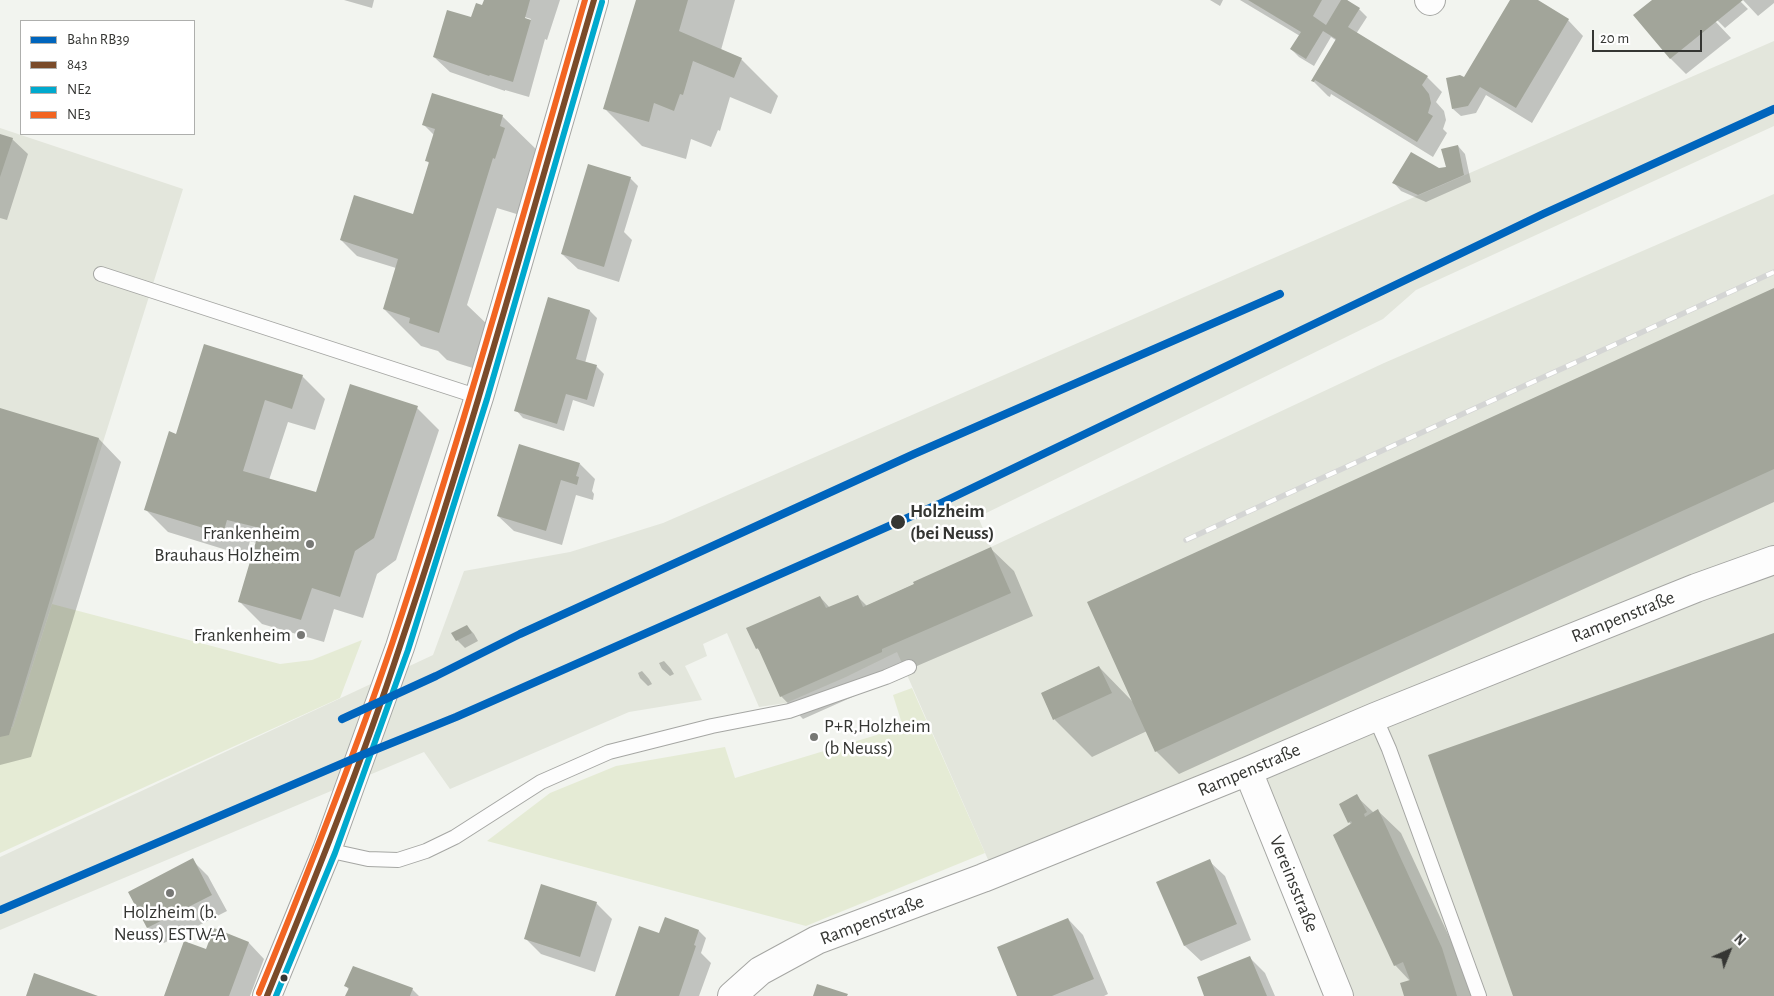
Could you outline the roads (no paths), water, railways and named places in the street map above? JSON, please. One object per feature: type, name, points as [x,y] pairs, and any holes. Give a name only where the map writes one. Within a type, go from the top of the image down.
[{"type":"street","points":[[268,996],[328,850],[400,647],[479,397],[594,0]]},
{"type":"street","name":"Rampenstraße","points":[[732,996],[760,972],[817,940],[983,878],[1687,591],[1774,560]]},
{"type":"street","name":"Vereinsstraße","points":[[1248,771],[1339,996]]},
{"type":"lane","points":[[101,274],[479,397]]},
{"type":"lane","points":[[328,850],[368,859],[398,860],[426,852],[455,837],[541,782],[609,752],[712,726],[789,711],[909,667]]},
{"type":"lane","points":[[1375,717],[1389,749],[1479,996]]},
{"type":"railway","points":[[1186,540],[1774,272]]},
{"type":"rail line","name":"RB39","points":[[0,910],[362,755],[456,717],[939,504],[1543,214],[1774,109]]},
{"type":"rail line","name":"RB39","points":[[342,719],[436,676],[520,634],[914,454],[1280,294]]},
{"type":"place","name":"Holzheim (bei Neuss)","points":[[898,522]]},
{"type":"place","name":"Frankenheim Brauhaus Holzheim","points":[[310,544]]},
{"type":"place","name":"Frankenheim","points":[[301,635]]},
{"type":"place","name":"P+R,Holzheim (b Neuss)","points":[[814,737]]},
{"type":"place","name":"Holzheim (b. Neuss) ESTW-A","points":[[170,893]]}]
